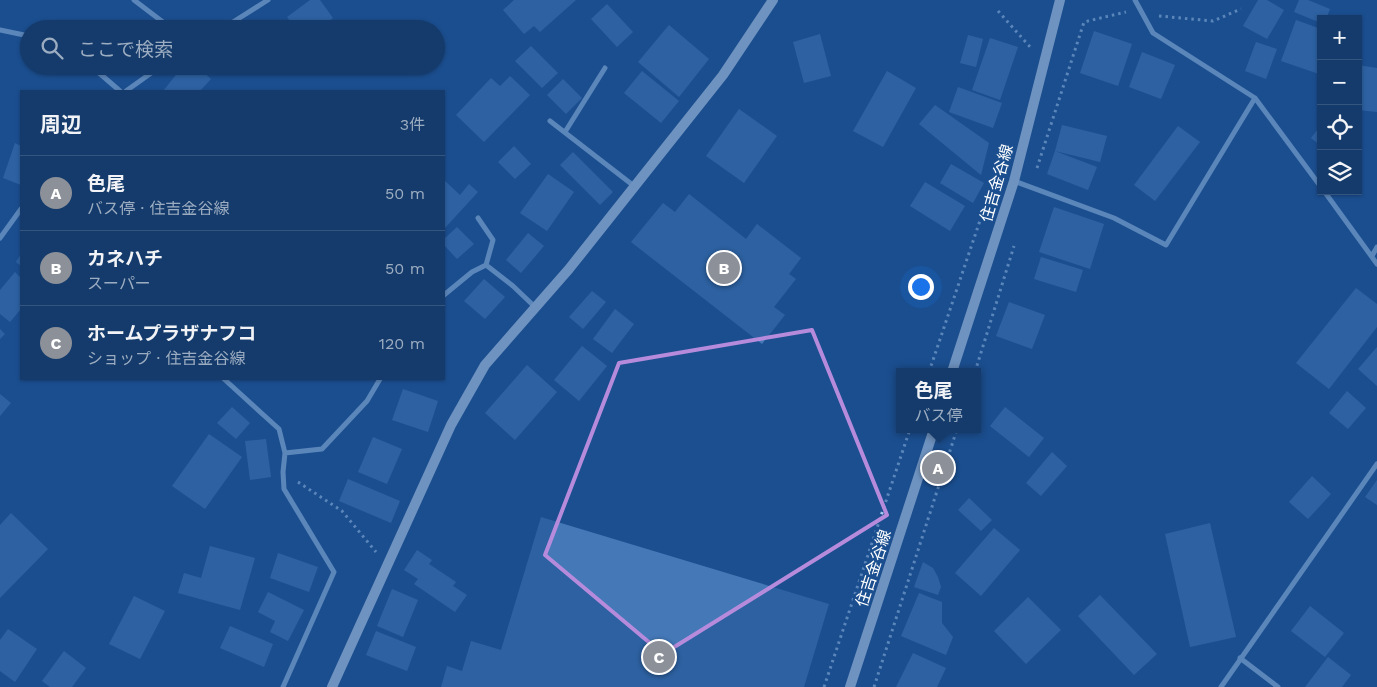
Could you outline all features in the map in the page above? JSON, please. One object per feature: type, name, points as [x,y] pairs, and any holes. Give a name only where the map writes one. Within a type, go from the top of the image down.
[{"type":"street","points":[[134,0],[160,20]]},
{"type":"street","points":[[236,20],[268,0]]},
{"type":"street","points":[[332,687],[451,425],[485,365],[634,186],[723,74],[773,0]]},
{"type":"street","name":"住吉金谷線","points":[[953,368],[1014,181],[1060,0]]},
{"type":"street","points":[[1135,0],[1153,33],[1255,98],[1317,182]]},
{"type":"street","points":[[0,30],[20,34]]},
{"type":"street","points":[[564,132],[605,68]]},
{"type":"street","points":[[101,75],[119,90]]},
{"type":"street","points":[[127,90],[148,75]]},
{"type":"street","points":[[1014,181],[1114,218],[1166,245],[1255,98]]},
{"type":"street","points":[[550,120],[634,186]]},
{"type":"street","points":[[1327,195],[1377,264]]},
{"type":"street","points":[[0,238],[20,210]]},
{"type":"street","points":[[445,294],[472,272],[486,265],[493,240],[478,218]]},
{"type":"street","points":[[1372,256],[1377,247]]},
{"type":"street","points":[[486,265],[513,286],[535,307]]},
{"type":"street","points":[[225,380],[279,429],[285,453],[282,472],[284,489],[334,572],[283,687]]},
{"type":"street","points":[[285,453],[322,449],[367,401],[379,380]]},
{"type":"street","name":"住吉金谷線","points":[[850,687],[933,433]]},
{"type":"street","points":[[1220,687],[1377,464]]},
{"type":"street","points":[[1240,658],[1278,687]]},
{"type":"path","points":[[1032,187],[1084,22],[1121,12],[1213,21],[1240,9]]},
{"type":"path","points":[[998,11],[1031,48],[1028,57]]},
{"type":"path","points":[[930,368],[997,169]]},
{"type":"path","points":[[976,368],[1014,242]]},
{"type":"path","points":[[824,687],[909,433]]},
{"type":"path","points":[[874,687],[956,433]]},
{"type":"path","points":[[282,472],[342,511],[376,553],[384,573]]},
{"type":"highlighted area","points":[[812,330],[887,515],[663,654],[545,555],[619,363]]},
{"type":"building","points":[[310,0],[320,0],[333,18],[330,20],[289,20],[287,17]]},
{"type":"building","points":[[514,0],[576,0],[540,32],[534,26],[524,34],[503,10]]},
{"type":"building","points":[[1258,0],[1267,0],[1284,10],[1267,39],[1243,26]]},
{"type":"building","points":[[1299,0],[1308,0],[1330,9],[1328,15],[1317,15],[1317,21],[1294,12]]},
{"type":"building","points":[[607,4],[633,32],[617,47],[591,19]]},
{"type":"building","points":[[1296,20],[1317,28],[1317,73],[1281,61]]},
{"type":"building","points":[[669,25],[709,59],[679,97],[638,62]]},
{"type":"building","points":[[1094,31],[1132,44],[1118,86],[1080,73]]},
{"type":"building","points":[[820,34],[831,76],[804,83],[793,42]]},
{"type":"building","points":[[968,35],[983,39],[976,67],[960,63]]},
{"type":"building","points":[[990,38],[1018,47],[1000,100],[972,90]]},
{"type":"building","points":[[1256,42],[1277,49],[1266,79],[1245,71]]},
{"type":"building","points":[[531,46],[558,73],[542,88],[515,61]]},
{"type":"building","points":[[1142,52],[1175,65],[1161,99],[1129,87]]},
{"type":"building","points":[[1362,66],[1377,68],[1377,112],[1362,110]]},
{"type":"building","points":[[642,71],[679,101],[661,123],[624,93]]},
{"type":"building","points":[[887,71],[916,88],[883,147],[853,131]]},
{"type":"building","points":[[176,75],[207,75],[211,79],[201,90],[164,90]]},
{"type":"building","points":[[510,76],[530,95],[484,142],[456,115],[491,78],[500,86]]},
{"type":"building","points":[[563,79],[582,98],[566,114],[547,95]]},
{"type":"building","points":[[958,87],[1002,103],[993,128],[949,112]]},
{"type":"building","points":[[935,105],[989,143],[981,175],[919,124]]},
{"type":"building","points":[[739,109],[777,136],[744,183],[706,156]]},
{"type":"building","points":[[1062,125],[1107,136],[1100,162],[1055,151]]},
{"type":"building","points":[[1178,126],[1200,142],[1155,201],[1134,185]]},
{"type":"building","points":[[1317,130],[1317,143],[1311,138]]},
{"type":"building","points":[[15,143],[20,146],[20,185],[3,178]]},
{"type":"building","points":[[514,146],[531,164],[515,179],[498,162]]},
{"type":"building","points":[[1055,151],[1097,167],[1088,190],[1047,174]]},
{"type":"building","points":[[573,152],[613,192],[600,205],[560,165]]},
{"type":"building","points":[[951,164],[984,183],[973,203],[940,183]]},
{"type":"building","points":[[548,174],[574,192],[547,231],[520,213]]},
{"type":"building","points":[[445,181],[460,195],[469,184],[478,192],[445,228]]},
{"type":"building","points":[[925,182],[965,206],[950,231],[910,206]]},
{"type":"building","points":[[689,194],[746,239],[757,224],[801,258],[789,274],[796,279],[774,307],[785,315],[762,344],[631,242],[663,203],[675,212]]},
{"type":"building","points":[[1054,207],[1104,224],[1090,269],[1039,252]]},
{"type":"building","points":[[457,227],[474,244],[457,259],[445,246],[445,238]]},
{"type":"building","points":[[528,233],[544,246],[521,273],[506,260]]},
{"type":"building","points":[[20,256],[20,265],[16,262]]},
{"type":"building","points":[[1041,257],[1083,270],[1076,292],[1034,279]]},
{"type":"building","points":[[15,272],[20,277],[20,310],[10,322],[0,314],[0,290]]},
{"type":"building","points":[[484,279],[505,297],[485,319],[464,301]]},
{"type":"building","points":[[1356,288],[1377,304],[1377,327],[1329,389],[1296,363]]},
{"type":"building","points":[[592,291],[606,302],[583,329],[569,317]]},
{"type":"building","points":[[1009,302],[1045,315],[1032,349],[996,336]]},
{"type":"building","points":[[615,309],[634,324],[612,353],[593,339]]},
{"type":"building","points":[[0,329],[5,334],[0,339]]},
{"type":"building","points":[[582,346],[607,366],[579,401],[554,380]]},
{"type":"building","points":[[1377,347],[1377,386],[1358,369]]},
{"type":"building","points":[[527,365],[557,392],[515,440],[485,413]]},
{"type":"building","points":[[403,389],[438,401],[428,432],[392,420]]},
{"type":"building","points":[[1347,391],[1366,408],[1348,429],[1329,413]]},
{"type":"building","points":[[0,394],[11,403],[0,416]]},
{"type":"building","points":[[232,407],[250,423],[236,439],[217,423]]},
{"type":"building","points":[[1005,407],[1044,438],[1029,457],[990,426]]},
{"type":"building","points":[[209,434],[242,457],[205,509],[172,486]]},
{"type":"building","points":[[373,437],[402,449],[387,484],[358,472]]},
{"type":"building","points":[[266,439],[271,477],[250,480],[245,441]]},
{"type":"building","points":[[1052,452],[1067,466],[1041,496],[1026,483]]},
{"type":"building","points":[[1312,476],[1331,494],[1308,519],[1289,502]]},
{"type":"building","points":[[348,479],[400,501],[391,523],[339,501]]},
{"type":"building","points":[[1377,480],[1377,505],[1365,497]]},
{"type":"building","points":[[969,498],[992,520],[981,531],[958,510]]},
{"type":"building","points":[[11,513],[48,549],[0,598],[0,525]]},
{"type":"building","points":[[541,517],[829,604],[804,687],[441,687],[447,666],[462,671],[471,641],[501,650]]},
{"type":"building","points":[[1210,523],[1236,637],[1190,647],[1165,534]]},
{"type":"building","points":[[994,528],[1020,550],[981,596],[955,573]]},
{"type":"building","points":[[210,546],[255,558],[240,610],[178,593],[184,573],[201,578]]},
{"type":"building","points":[[417,550],[432,560],[429,564],[456,582],[453,586],[467,595],[455,612],[414,584],[418,579],[404,570]]},
{"type":"building","points":[[278,553],[318,567],[309,592],[270,578]]},
{"type":"building","points":[[923,562],[933,568],[938,577],[941,587],[938,595],[914,587]]},
{"type":"building","points":[[392,589],[418,600],[403,637],[377,626]]},
{"type":"building","points":[[268,592],[304,610],[288,641],[270,632],[275,621],[258,612]]},
{"type":"building","points":[[919,593],[942,602],[942,623],[953,637],[946,655],[901,636]]},
{"type":"building","points":[[1100,595],[1157,654],[1134,675],[1078,616]]},
{"type":"building","points":[[134,596],[165,611],[140,659],[109,644]]},
{"type":"building","points":[[1028,597],[1061,630],[1026,664],[994,631]]},
{"type":"building","points":[[1310,606],[1344,633],[1325,657],[1291,631]]},
{"type":"building","points":[[230,626],[273,644],[264,667],[220,648]]},
{"type":"building","points":[[8,629],[37,649],[15,682],[0,671],[0,640]]},
{"type":"building","points":[[376,631],[416,647],[407,671],[366,655]]},
{"type":"building","points":[[64,651],[86,668],[72,687],[50,687],[42,681]]},
{"type":"building","points":[[913,653],[946,668],[937,687],[896,687]]},
{"type":"building","points":[[1328,657],[1351,675],[1342,687],[1305,687]]},
{"type":"place","name":"カネハチ","points":[[724,268]]},
{"type":"place","name":"色尾","points":[[938,468]]},
{"type":"place","name":"ホームプラザナフコ","points":[[659,657]]}]
